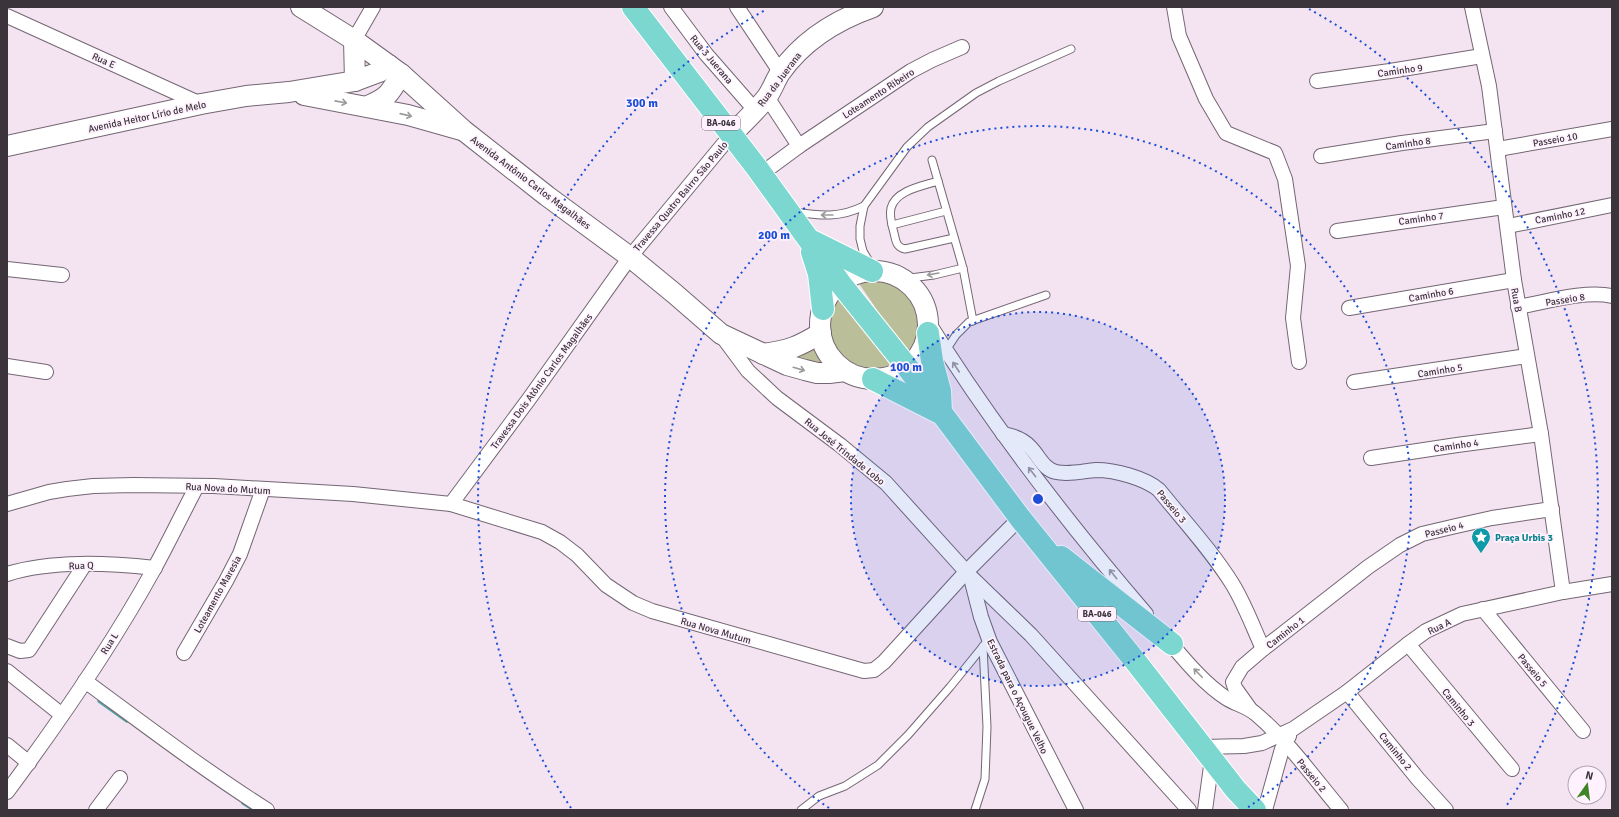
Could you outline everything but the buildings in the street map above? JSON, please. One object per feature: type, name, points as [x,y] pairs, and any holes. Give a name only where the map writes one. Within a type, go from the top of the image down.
[{"type":"main road","name":"Avenida Antônio Carlos Magalhães","points":[[301,7],[354,40],[395,69],[463,130],[547,196],[630,257],[720,334],[788,365],[817,373],[845,371]]},
{"type":"main road","name":"BA-046","points":[[633,7],[731,135],[840,283],[908,368],[1020,518],[1236,790],[1255,810]]},
{"type":"main road","name":"Rua da Juerana","points":[[731,135],[761,103],[780,73],[795,55],[809,42],[831,26],[858,12],[873,7]]},
{"type":"main road","points":[[354,40],[355,81]]},
{"type":"main road","points":[[368,106],[384,99],[391,92],[395,69]]},
{"type":"main road","name":"Avenida Heitor Lírio de Melo","points":[[7,146],[202,104],[246,96],[289,92],[355,81],[379,72],[395,69]]},
{"type":"main road","name":"Avenida Heitor Lírio de Melo","points":[[289,92],[368,106],[463,130]]},
{"type":"main road","points":[[809,239],[874,272]]},
{"type":"main road","points":[[809,239],[818,274],[823,309]]},
{"type":"main road","points":[[873,379],[941,414],[940,391],[932,361],[928,327],[923,302],[914,289],[902,279],[888,273],[874,272],[855,275],[840,283],[828,297],[821,314],[821,333],[825,348],[833,361],[845,371],[858,377],[873,379],[891,377],[908,368],[918,358],[924,346],[928,327]]},
{"type":"main road","points":[[763,354],[787,351],[821,333]]},
{"type":"main road","points":[[1034,535],[1172,644]]},
{"type":"street","points":[[354,40],[373,7]]},
{"type":"street","name":"Rua 3 Juerana","points":[[671,7],[706,54],[761,103],[798,146]]},
{"type":"street","points":[[737,7],[780,73]]},
{"type":"street","points":[[1174,7],[1179,36],[1206,98],[1226,133],[1275,153],[1285,179],[1298,266],[1293,318],[1299,362]]},
{"type":"street","name":"Rua B","points":[[1472,7],[1489,86],[1514,280],[1542,434],[1563,592]]},
{"type":"street","name":"Rua E","points":[[7,16],[202,104]]},
{"type":"street","name":"Loteamento Ribeiro","points":[[798,146],[911,71],[962,47]]},
{"type":"street","name":"Caminho 9","points":[[1317,81],[1482,56]]},
{"type":"street","name":"Passeio 10","points":[[1498,149],[1612,129]]},
{"type":"street","name":"Caminho 8","points":[[1321,156],[1402,143],[1495,131]]},
{"type":"street","name":"Travessa Quatro Bairro São Paulo","points":[[630,257],[731,135]]},
{"type":"street","points":[[760,174],[798,146]]},
{"type":"street","name":"Caminho 12","points":[[1508,226],[1612,205]]},
{"type":"street","name":"Caminho 7","points":[[1337,231],[1504,207]]},
{"type":"street","name":"Travessa Dois Atônio Carlos Magalhães","points":[[451,504],[529,399],[630,257]]},
{"type":"street","points":[[7,269],[62,275]]},
{"type":"street","name":"Caminho 6","points":[[1349,308],[1514,280]]},
{"type":"street","name":"Passeio 8","points":[[1518,306],[1578,296],[1601,294],[1612,296]]},
{"type":"street","points":[[928,327],[946,350],[971,389],[1003,434],[1084,538],[1172,644],[1197,673],[1227,699],[1250,710]]},
{"type":"street","name":"Rua José Trindade Lobo","points":[[720,334],[748,371],[772,393],[840,445],[886,483],[968,575],[1031,635],[1188,810]]},
{"type":"street","name":"Caminho 5","points":[[1354,382],[1527,356]]},
{"type":"street","points":[[7,366],[46,372]]},
{"type":"street","name":"Passeio 3","points":[[1003,434],[1012,435],[1021,440],[1030,447],[1042,464],[1056,472],[1072,473],[1097,470],[1113,472],[1143,480],[1156,487],[1233,584],[1263,649]]},
{"type":"street","name":"Caminho 4","points":[[1371,458],[1542,434]]},
{"type":"street","name":"Rua Nova do Mutum","points":[[7,504],[48,492],[93,486],[133,485],[197,486],[353,494],[451,504]]},
{"type":"street","name":"Rua L","points":[[7,792],[62,715],[124,620],[155,568],[197,486]]},
{"type":"street","name":"Loteamento Maresia","points":[[184,653],[240,554],[263,489]]},
{"type":"street","name":"Rua Nova Mutum","points":[[451,504],[542,532],[560,542],[577,556],[606,585],[633,603],[652,611],[864,671],[874,670],[884,662],[968,575],[1020,518]]},
{"type":"street","name":"Passeio 4","points":[[1368,567],[1400,545],[1422,534],[1492,518],[1552,509]]},
{"type":"street","points":[[7,646],[20,651],[29,650],[85,564]]},
{"type":"street","name":"Rua Q","points":[[7,574],[32,568],[85,564],[155,568]]},
{"type":"street","name":"Caminho 1","points":[[1250,710],[1235,688],[1233,682],[1242,667],[1368,567]]},
{"type":"street","name":"Estrada para o Açougue Velho","points":[[968,575],[981,616],[986,643],[1076,810]]},
{"type":"street","name":"Rua A","points":[[1265,810],[1282,740],[1293,729],[1347,692],[1426,631],[1462,614],[1563,592],[1612,584]]},
{"type":"street","name":"Passeio 5","points":[[1483,609],[1583,731]]},
{"type":"street","name":"Caminho 3","points":[[1408,644],[1512,769]]},
{"type":"street","points":[[7,671],[62,715]]},
{"type":"street","points":[[85,681],[176,749],[226,784],[267,810]]},
{"type":"street","name":"Caminho 2","points":[[1347,692],[1418,779],[1446,810]]},
{"type":"street","name":"Passeio 2","points":[[1250,710],[1255,713],[1282,740],[1341,810]]},
{"type":"street","points":[[1205,810],[1208,753],[1282,740]]},
{"type":"street","points":[[7,745],[29,763]]},
{"type":"street","points":[[96,810],[120,778]]},
{"type":"lane","points":[[874,272],[863,251],[860,239],[860,226],[864,206],[907,147],[928,127],[976,93],[999,81],[1071,49]]},
{"type":"lane","points":[[932,160],[963,268],[973,321]]},
{"type":"lane","points":[[938,181],[907,192],[899,197],[891,206],[890,218],[896,244],[900,248],[905,249],[954,238]]},
{"type":"lane","points":[[788,211],[811,215],[832,215],[850,213],[864,206]]},
{"type":"lane","points":[[892,225],[946,211]]},
{"type":"lane","points":[[902,279],[963,268]]},
{"type":"lane","points":[[946,350],[956,335],[970,322],[1046,295]]},
{"type":"lane","points":[[801,810],[819,796],[845,786],[878,765],[908,735],[950,688],[986,643]]},
{"type":"lane","points":[[975,810],[985,779],[987,728],[986,643]]},
{"type":"green space","points":[[876,279],[890,282],[901,289],[911,297],[917,308],[921,319],[921,332],[917,344],[909,357],[858,282]]},
{"type":"green space","points":[[840,296],[897,367],[880,372],[864,372],[850,365],[839,355],[831,342],[829,327],[831,311]]},
{"type":"green space","points":[[816,343],[827,363],[787,358]]},
{"type":"waterway","points":[[99,701],[127,721]]},
{"type":"waterway","points":[[243,803],[254,810]]},
{"type":"place","name":"Praça Urbis 3","points":[[1481,554]]}]
